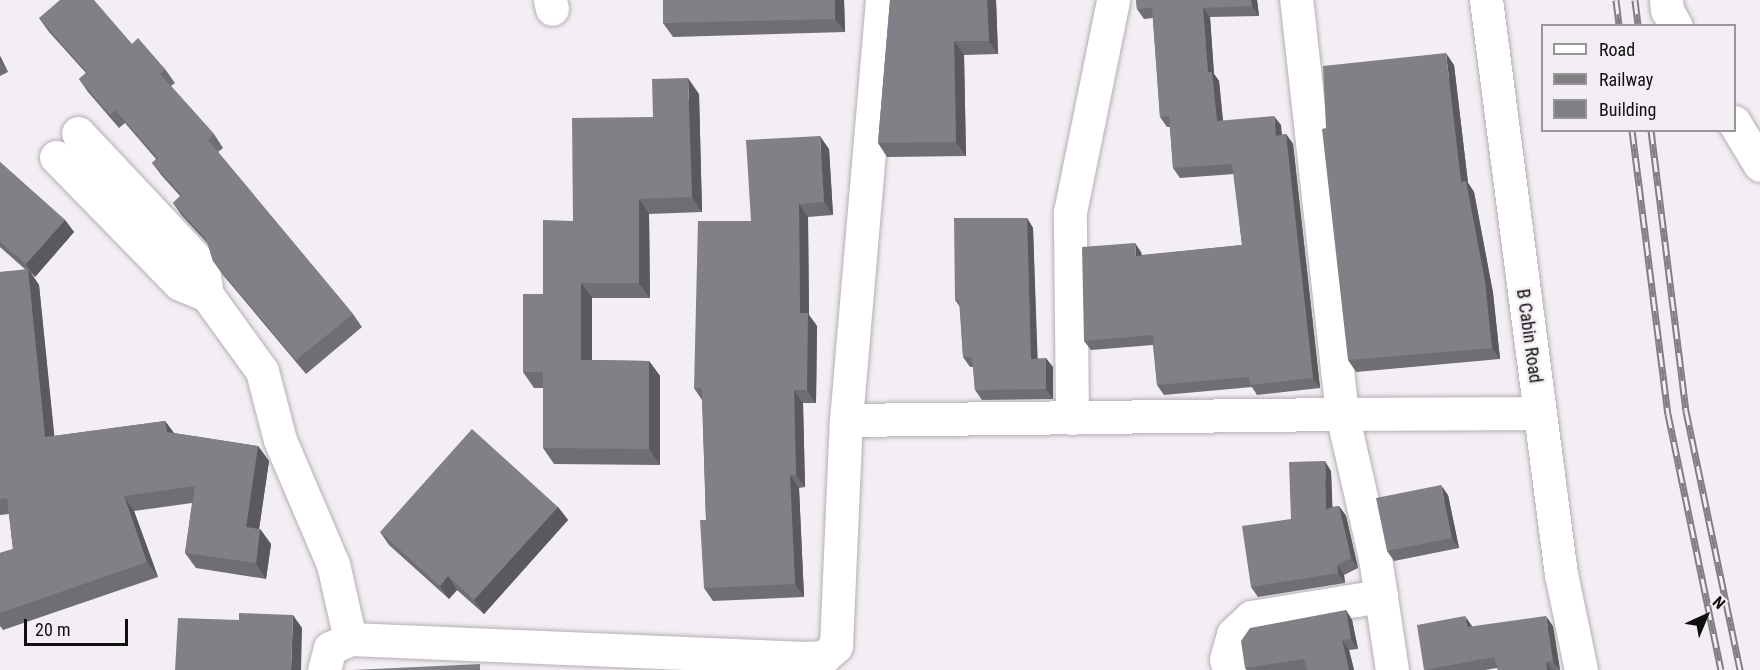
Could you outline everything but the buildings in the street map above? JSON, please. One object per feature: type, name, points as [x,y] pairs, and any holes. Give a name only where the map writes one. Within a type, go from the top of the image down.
[{"type":"street","points":[[324,670],[330,648],[350,639],[824,657],[836,645],[846,420],[882,0]]},
{"type":"street","points":[[1072,418],[1070,212],[1113,0]]},
{"type":"street","points":[[1296,0],[1342,414],[1381,597],[1392,670]]},
{"type":"street","name":"B Cabin Road","points":[[1486,0],[1561,574],[1581,670]]},
{"type":"street","points":[[1666,0],[1666,10],[1675,24]]},
{"type":"street","points":[[1736,125],[1760,165]]},
{"type":"street","points":[[78,133],[202,265],[207,295],[262,371],[280,440],[333,564],[350,639]]},
{"type":"street","points":[[56,158],[180,284],[207,295]]},
{"type":"street","points":[[846,420],[1539,413]]},
{"type":"street","points":[[1229,670],[1226,658],[1233,634],[1251,617],[1381,597]]},
{"type":"railway","points":[[1616,0],[1619,24]]},
{"type":"railway","points":[[1635,0],[1638,24]]},
{"type":"railway","points":[[1632,132],[1668,414],[1721,670]]},
{"type":"railway","points":[[1651,132],[1686,411],[1740,670]]}]
